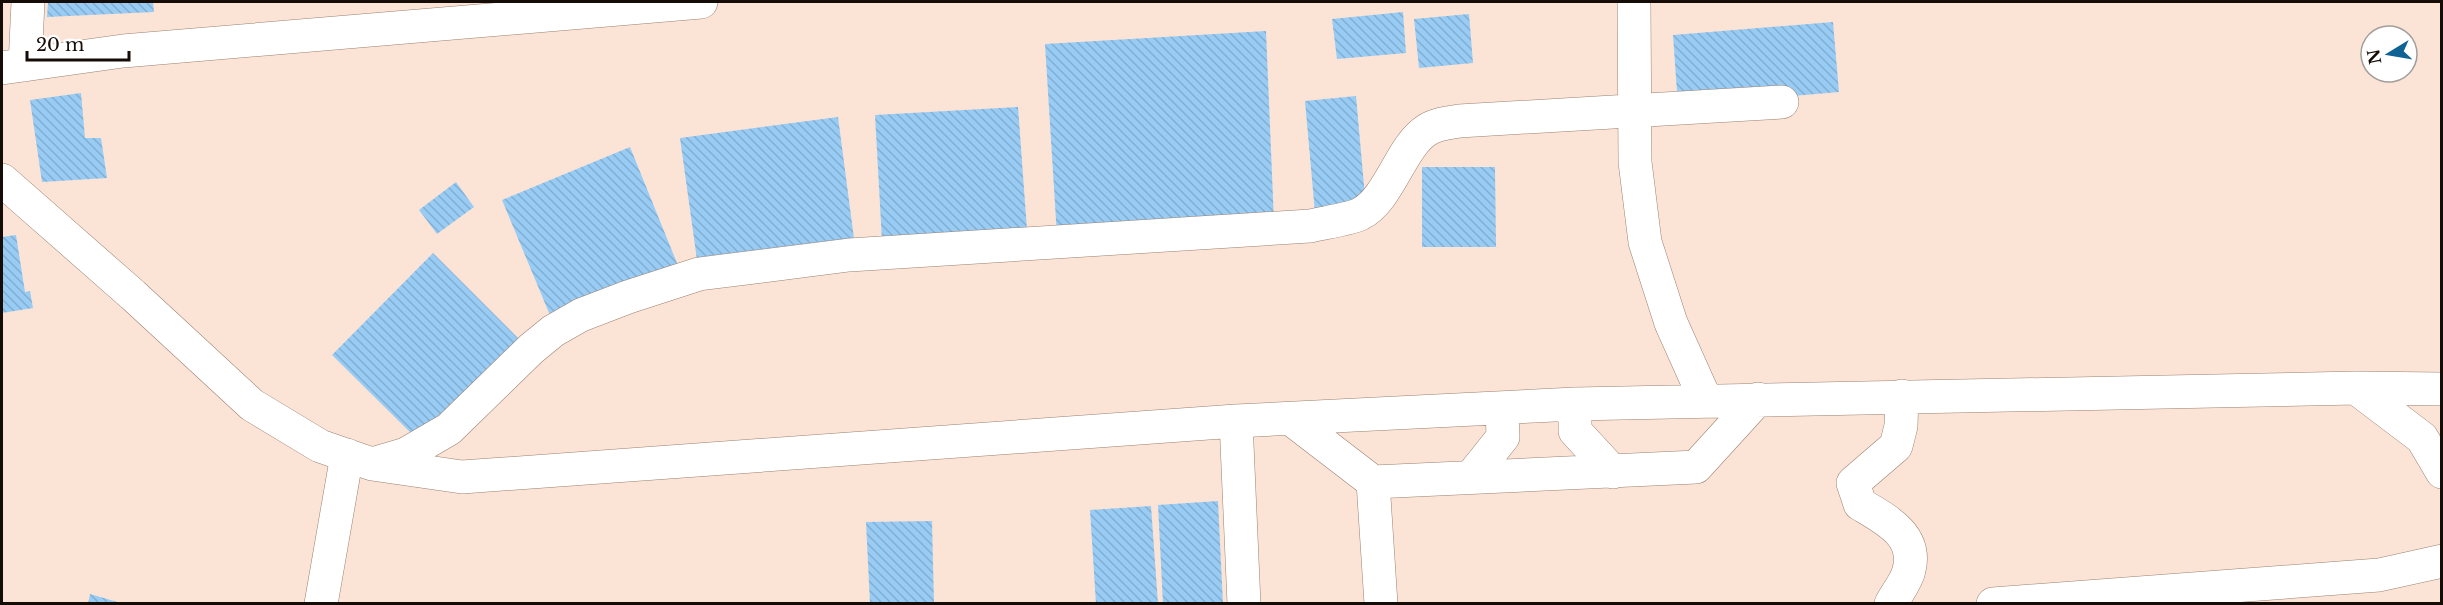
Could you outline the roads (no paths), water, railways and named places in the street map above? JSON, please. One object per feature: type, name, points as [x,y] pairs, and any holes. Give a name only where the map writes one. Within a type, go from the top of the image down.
[{"type":"street","points":[[28,2],[13,66],[123,51],[701,2]]},
{"type":"street","points":[[1634,2],[1635,162],[1645,242],[1671,323],[1706,401]]},
{"type":"street","points":[[359,460],[406,454],[449,429],[553,331],[581,315],[699,274],[849,255],[1310,226],[1360,214],[1380,194],[1416,140],[1427,130],[1440,125],[1458,121],[1782,102]]},
{"type":"street","points":[[2,180],[133,295],[213,372],[252,405],[320,446],[359,460],[462,477],[1236,421],[1575,404],[2356,388],[2442,389]]},
{"type":"street","points":[[2356,388],[2422,438],[2442,472]]},
{"type":"street","points":[[1891,603],[1909,570],[1910,546],[1894,524],[1860,504],[1853,483],[1896,446],[1901,426],[1902,396]]},
{"type":"street","points":[[1291,419],[1373,482],[1613,472],[1696,467],[1758,399]]},
{"type":"street","points":[[1575,404],[1575,431],[1613,472]]},
{"type":"street","points":[[1471,477],[1503,437],[1502,409]]},
{"type":"street","points":[[1236,421],[1244,603]]},
{"type":"street","points":[[321,603],[359,460]]},
{"type":"street","points":[[1373,482],[1382,603]]},
{"type":"street","points":[[1993,603],[2379,575],[2442,561]]}]
